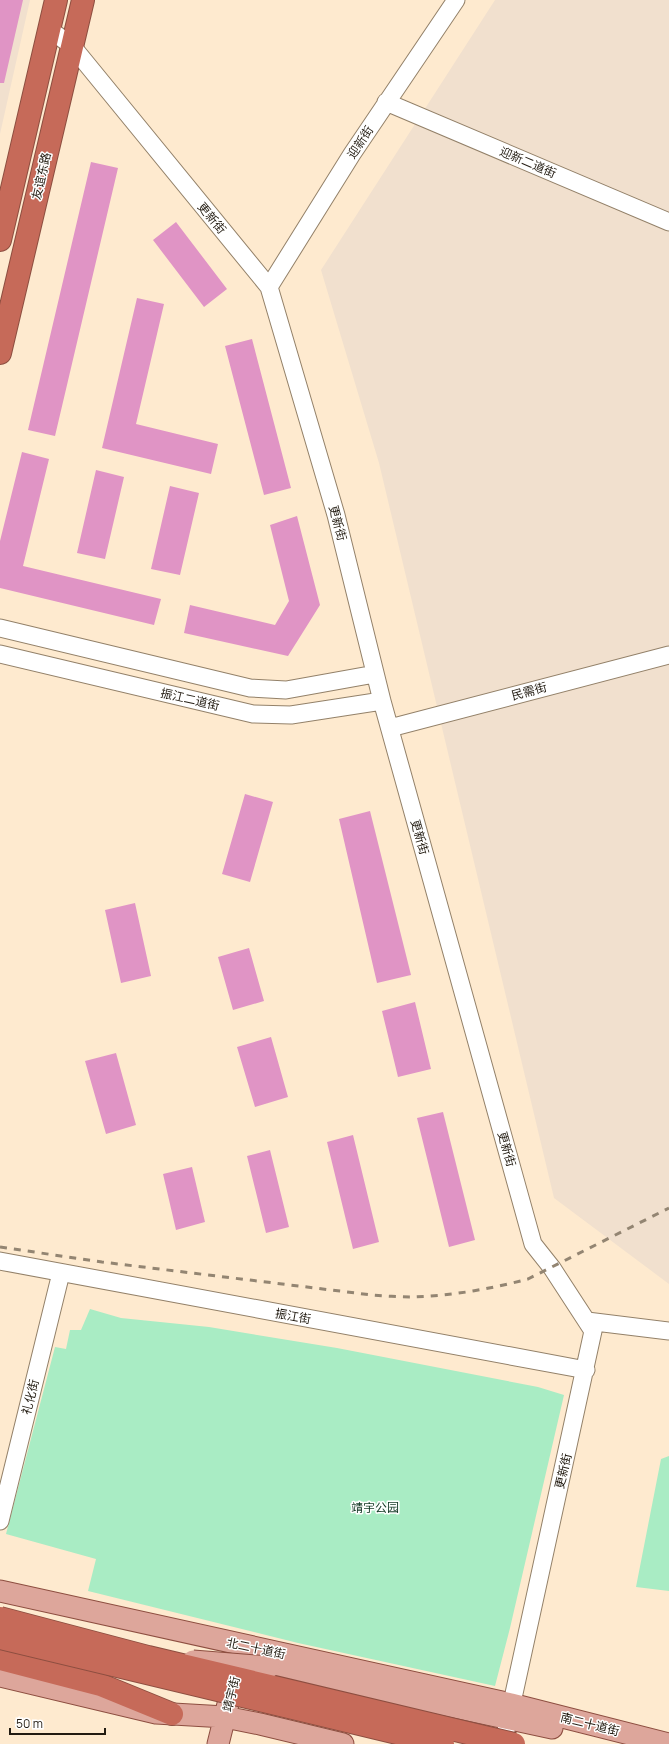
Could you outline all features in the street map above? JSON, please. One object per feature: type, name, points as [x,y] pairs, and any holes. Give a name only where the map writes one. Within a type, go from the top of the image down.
[{"type":"highway","points":[[0,240],[56,0]]},
{"type":"highway","name":"友谊东路","points":[[0,353],[83,0]]},
{"type":"highway","points":[[0,1618],[148,1657],[514,1744]]},
{"type":"highway","points":[[0,1638],[443,1744]]},
{"type":"highway","points":[[0,1659],[101,1685],[172,1714]]},
{"type":"main road","name":"北二十道街","points":[[0,1591],[243,1645],[510,1711]]},
{"type":"main road","name":"靖宇街","points":[[218,1744],[243,1645]]},
{"type":"main road","points":[[148,1657],[268,1667],[510,1711],[625,1744]]},
{"type":"main road","points":[[0,1676],[156,1713],[225,1717],[343,1744]]},
{"type":"main road","name":"南二十道街","points":[[510,1711],[669,1744]]},
{"type":"street","name":"迎新街","points":[[269,287],[352,154],[456,0]]},
{"type":"street","name":"更新街","points":[[49,29],[72,46],[269,287],[336,516],[382,701],[534,1244],[552,1268],[590,1326],[586,1370],[503,1744]]},
{"type":"street","name":"迎新二道街","points":[[386,102],[669,222]]},
{"type":"street","name":"振江二道街","points":[[0,628],[250,688],[286,690],[375,674]]},
{"type":"street","name":"振江二道街","points":[[0,654],[253,714],[291,715],[382,701]]},
{"type":"street","name":"民需街","points":[[390,728],[669,655]]},
{"type":"street","name":"振江街","points":[[0,1261],[586,1370]]},
{"type":"street","name":"礼化街","points":[[0,1521],[61,1273]]},
{"type":"street","points":[[590,1326],[669,1331]]},
{"type":"street","points":[[590,1326],[669,1339]]},
{"type":"shaded area","points":[[0,0],[30,0],[0,134]]},
{"type":"shaded area","points":[[495,0],[669,0],[669,1284],[554,1198],[379,463],[321,270]]},
{"type":"green space","name":"靖宇公园","points":[[90,1309],[121,1318],[209,1327],[337,1348],[538,1387],[564,1395],[510,1628],[495,1686],[298,1643],[88,1591],[96,1559],[6,1534],[55,1347],[66,1349],[70,1330],[81,1330]]},
{"type":"green space","points":[[669,1456],[669,1591],[636,1587],[661,1459]]},
{"type":"building","points":[[0,0],[23,0],[4,83],[0,83]]},
{"type":"building","points":[[91,162],[118,168],[55,436],[28,430]]},
{"type":"building","points":[[176,222],[227,289],[204,307],[153,240]]},
{"type":"building","points":[[137,298],[164,304],[136,424],[218,444],[211,474],[102,448]]},
{"type":"building","points":[[252,339],[291,488],[264,495],[225,346]]},
{"type":"building","points":[[22,452],[49,459],[23,566],[161,599],[154,625],[0,588],[0,541]]},
{"type":"building","points":[[96,470],[124,477],[105,559],[77,553]]},
{"type":"building","points":[[170,486],[199,493],[180,575],[151,569]]},
{"type":"building","points":[[297,516],[320,605],[288,656],[184,633],[190,605],[275,625],[289,601],[270,525]]},
{"type":"building","points":[[245,794],[273,802],[250,882],[222,874]]},
{"type":"building","points":[[370,811],[411,975],[377,983],[339,819]]},
{"type":"building","points":[[135,903],[151,976],[121,983],[105,910]]},
{"type":"building","points":[[249,948],[264,1001],[233,1010],[218,957]]},
{"type":"building","points":[[415,1002],[431,1069],[398,1077],[382,1011]]},
{"type":"building","points":[[271,1037],[288,1097],[255,1107],[237,1047]]},
{"type":"building","points":[[116,1053],[136,1125],[106,1134],[85,1061]]},
{"type":"building","points":[[443,1112],[475,1240],[449,1247],[417,1118]]},
{"type":"building","points":[[353,1135],[379,1242],[353,1249],[327,1142]]},
{"type":"building","points":[[270,1150],[289,1227],[266,1233],[247,1156]]},
{"type":"building","points":[[192,1167],[205,1222],[176,1230],[163,1174]]},
{"type":"railway","points":[[0,1247],[102,1262],[372,1295],[407,1297],[426,1296],[470,1291],[528,1279],[669,1208]]}]
